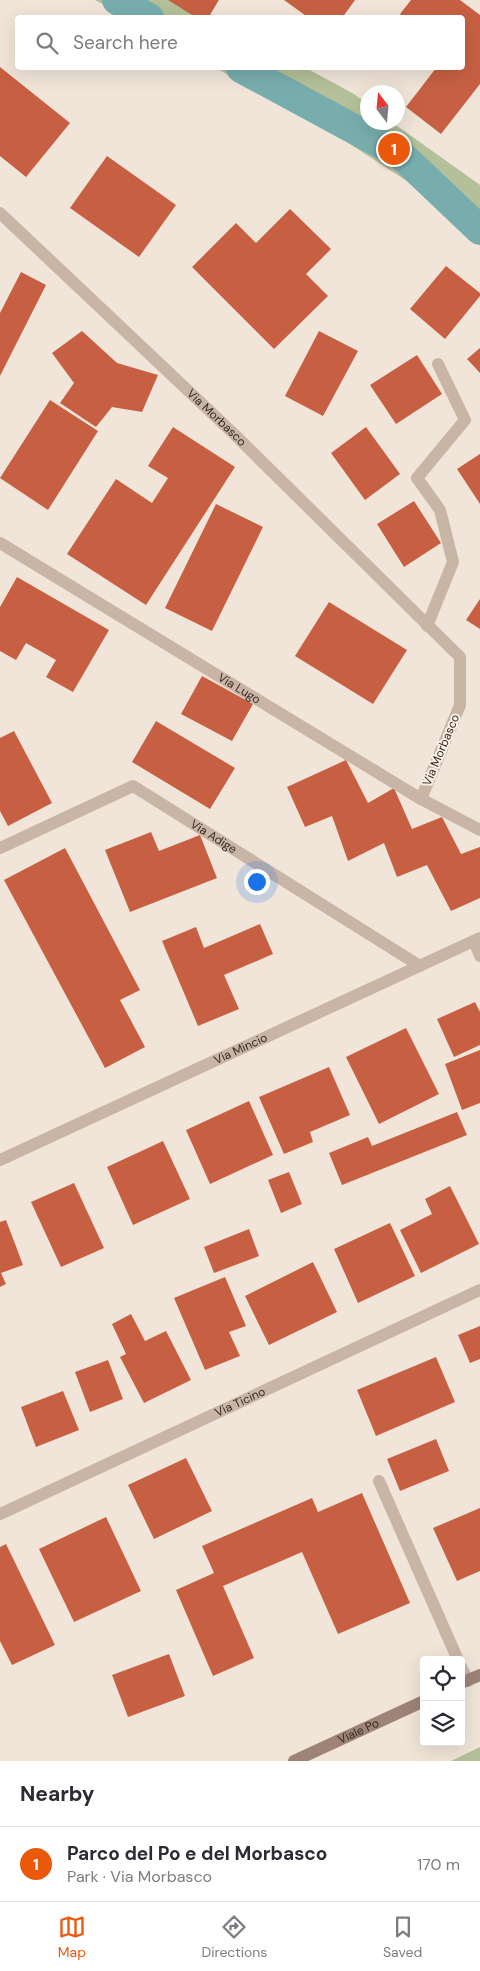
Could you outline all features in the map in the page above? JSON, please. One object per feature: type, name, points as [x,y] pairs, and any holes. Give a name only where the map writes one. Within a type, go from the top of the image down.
[{"type":"street","name":"Via Morbasco","points":[[0,213],[233,433],[460,658],[460,705],[421,799]]},
{"type":"street","points":[[427,626],[453,562],[440,510],[417,478],[465,420],[438,364]]},
{"type":"street","name":"Via Lugo","points":[[0,544],[421,799],[480,830]]},
{"type":"street","name":"Via Adige","points":[[0,848],[133,786],[420,966]]},
{"type":"street","points":[[477,940],[480,956]]},
{"type":"street","name":"Via Mincio","points":[[0,1160],[477,940]]},
{"type":"street","name":"Via Ticino","points":[[0,1514],[480,1290]]},
{"type":"street","points":[[379,1481],[456,1656]]},
{"type":"street","points":[[465,1682],[480,1675]]},
{"type":"street","name":"Viale Po","points":[[294,1761],[420,1703]]},
{"type":"green space","points":[[95,0],[184,0],[212,15],[123,15]]},
{"type":"green space","points":[[220,70],[310,70],[354,94],[360,99],[360,130],[403,130],[480,185],[480,241],[445,206],[347,142]]},
{"type":"green space","points":[[480,1747],[480,1761],[451,1761]]},
{"type":"building","points":[[168,0],[219,0],[210,15],[192,15]]},
{"type":"building","points":[[284,0],[355,0],[344,15],[305,15]]},
{"type":"building","points":[[411,0],[460,0],[480,15],[480,84],[441,134],[406,107],[434,70],[465,70],[465,15],[400,14]]},
{"type":"building","points":[[0,67],[70,123],[26,177],[0,156]]},
{"type":"building","points":[[107,156],[176,205],[139,257],[70,208]]},
{"type":"building","points":[[290,209],[331,249],[306,274],[328,296],[274,349],[192,267],[236,223],[256,243]]},
{"type":"building","points":[[446,266],[480,293],[480,296],[445,339],[410,309]]},
{"type":"building","points":[[21,272],[46,285],[0,376],[0,313]]},
{"type":"building","points":[[82,331],[117,363],[158,375],[142,412],[112,407],[96,427],[60,403],[74,383],[52,353]]},
{"type":"building","points":[[319,331],[358,351],[323,416],[285,396]]},
{"type":"building","points":[[480,348],[480,373],[467,359]]},
{"type":"building","points":[[417,355],[442,394],[396,424],[370,385]]},
{"type":"building","points":[[50,400],[98,431],[48,510],[0,478]]},
{"type":"building","points":[[173,427],[235,467],[146,605],[67,554],[116,479],[152,503],[168,478],[148,466]]},
{"type":"building","points":[[366,427],[400,474],[365,500],[331,453]]},
{"type":"building","points":[[480,454],[480,504],[457,469]]},
{"type":"building","points":[[414,501],[441,543],[404,567],[377,524]]},
{"type":"building","points":[[216,504],[263,527],[212,631],[165,608]]},
{"type":"building","points":[[17,577],[109,630],[73,692],[46,677],[56,660],[26,643],[16,660],[0,651],[0,607]]},
{"type":"building","points":[[480,599],[480,629],[466,620]]},
{"type":"building","points":[[329,602],[407,650],[373,704],[295,656]]},
{"type":"building","points":[[202,676],[253,704],[232,741],[181,714]]},
{"type":"building","points":[[156,721],[235,768],[210,809],[132,762]]},
{"type":"building","points":[[14,731],[52,803],[8,826],[0,811],[0,738]]},
{"type":"building","points":[[346,760],[368,803],[394,788],[412,829],[442,817],[461,854],[480,847],[480,898],[451,911],[427,865],[397,877],[384,843],[348,861],[332,816],[305,827],[287,787]]},
{"type":"building","points":[[151,832],[159,851],[200,835],[217,878],[130,912],[105,850]]},
{"type":"building","points":[[65,848],[140,990],[120,1000],[145,1047],[105,1068],[4,880]]},
{"type":"building","points":[[260,924],[273,954],[224,975],[239,1009],[198,1026],[162,941],[196,927],[204,948]]},
{"type":"building","points":[[475,1002],[480,1012],[480,1045],[454,1057],[437,1019]]},
{"type":"building","points":[[406,1028],[439,1094],[379,1124],[346,1057]]},
{"type":"building","points":[[480,1050],[480,1103],[462,1110],[445,1064]]},
{"type":"building","points":[[329,1067],[350,1115],[310,1132],[313,1142],[284,1154],[259,1097]]},
{"type":"building","points":[[249,1101],[273,1155],[210,1184],[186,1130]]},
{"type":"building","points":[[457,1112],[467,1135],[342,1185],[329,1153],[368,1137],[372,1146]]},
{"type":"building","points":[[163,1141],[190,1199],[133,1225],[107,1167]]},
{"type":"building","points":[[289,1172],[302,1204],[281,1213],[268,1180]]},
{"type":"building","points":[[74,1183],[104,1248],[61,1267],[31,1202]]},
{"type":"building","points":[[450,1186],[479,1244],[421,1273],[400,1230],[432,1214],[425,1199]]},
{"type":"building","points":[[6,1220],[23,1265],[1,1273],[6,1284],[0,1287],[0,1222]]},
{"type":"building","points":[[390,1223],[415,1276],[358,1303],[334,1249]]},
{"type":"building","points":[[249,1229],[259,1256],[214,1273],[204,1247]]},
{"type":"building","points":[[313,1262],[337,1312],[269,1345],[245,1296]]},
{"type":"building","points":[[225,1277],[246,1326],[229,1332],[240,1356],[205,1370],[174,1298]]},
{"type":"building","points":[[131,1314],[145,1341],[166,1331],[191,1380],[144,1403],[120,1357],[126,1354],[112,1324]]},
{"type":"building","points":[[480,1326],[480,1359],[470,1363],[458,1335]]},
{"type":"building","points":[[436,1357],[455,1402],[376,1436],[357,1390]]},
{"type":"building","points":[[108,1360],[123,1399],[90,1412],[75,1372]]},
{"type":"building","points":[[63,1391],[79,1430],[36,1447],[21,1407]]},
{"type":"building","points":[[436,1439],[449,1471],[400,1491],[387,1459]]},
{"type":"building","points":[[186,1458],[212,1511],[154,1539],[128,1485]]},
{"type":"building","points":[[362,1493],[410,1603],[338,1634],[302,1552],[223,1586],[254,1658],[213,1676],[176,1590],[214,1573],[202,1546],[312,1498],[318,1512]]},
{"type":"building","points":[[480,1508],[480,1571],[457,1581],[433,1528]]},
{"type":"building","points":[[106,1517],[141,1591],[74,1622],[39,1549]]},
{"type":"building","points":[[6,1544],[55,1645],[12,1665],[0,1641],[0,1547]]},
{"type":"building","points":[[169,1654],[185,1696],[128,1717],[112,1675]]},
{"type":"waterway","points":[[117,0],[144,15]]},
{"type":"waterway","points":[[245,70],[400,154],[480,230]]},
{"type":"place","name":"Parco del Po e del Morbasco","points":[[394,149]]}]
